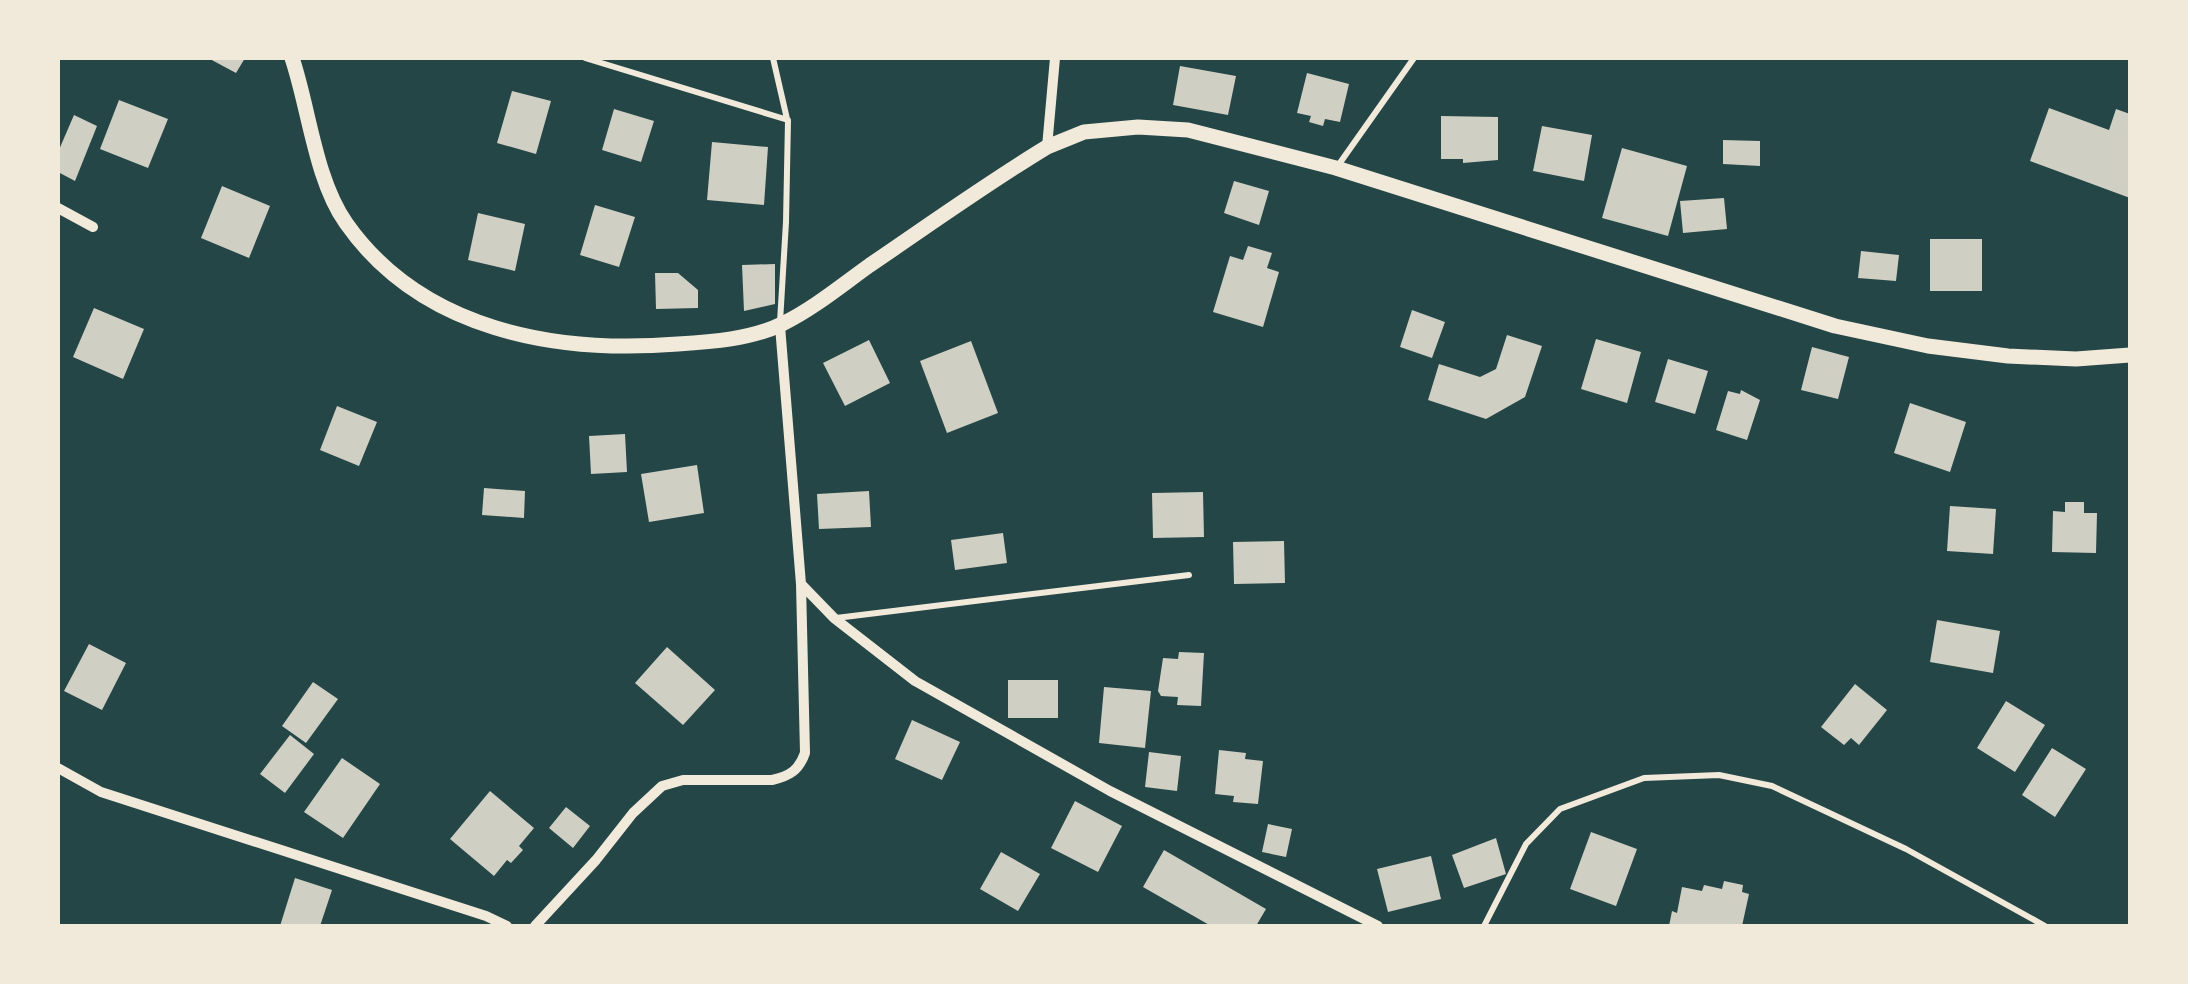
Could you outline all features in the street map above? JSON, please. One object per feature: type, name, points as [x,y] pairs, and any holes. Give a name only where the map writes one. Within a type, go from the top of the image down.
[{"type":"street","points":[[292,58],[318,159],[343,219],[380,266],[412,291],[459,316],[557,344],[639,347],[693,343],[780,326],[1047,147],[1084,132],[1138,127],[1188,130],[1336,168],[1835,326],[1928,346],[2008,356],[2076,359],[2130,355]]},
{"type":"street","points":[[1047,147],[1054,58]]},
{"type":"street","points":[[58,208],[93,227]]},
{"type":"street","points":[[535,926],[596,860],[632,813],[662,786],[683,780],[772,780],[800,766],[805,753],[801,584],[780,326]]},
{"type":"street","points":[[801,584],[834,618],[915,681],[1110,791],[1378,926]]},
{"type":"street","points":[[58,768],[101,792],[507,926]]},
{"type":"lane","points":[[585,58],[788,120]]},
{"type":"lane","points":[[772,58],[788,120],[780,326]]},
{"type":"lane","points":[[1336,168],[1414,58]]},
{"type":"lane","points":[[834,618],[1190,575]]},
{"type":"lane","points":[[1484,926],[1526,844],[1560,809],[1644,778],[1719,775],[1772,786],[1906,850],[2046,926]]},
{"type":"shaded area","points":[[58,58],[2130,58],[2130,926],[58,926]]},
{"type":"building","points":[[208,58],[245,58],[236,73]]},
{"type":"building","points":[[1180,66],[1236,76],[1228,115],[1173,105]]},
{"type":"building","points":[[1307,73],[1349,84],[1340,122],[1325,119],[1323,126],[1309,122],[1311,116],[1297,113]]},
{"type":"building","points":[[512,91],[551,101],[536,154],[497,143]]},
{"type":"building","points":[[119,100],[168,119],[148,168],[100,149]]},
{"type":"building","points":[[2049,108],[2109,130],[2116,109],[2130,114],[2130,198],[2030,161]]},
{"type":"building","points":[[614,109],[654,121],[641,162],[602,150]]},
{"type":"building","points":[[74,115],[97,126],[75,181],[58,172],[58,152]]},
{"type":"building","points":[[1441,116],[1498,117],[1498,160],[1463,163],[1463,159],[1441,159]]},
{"type":"building","points":[[1542,126],[1592,135],[1584,181],[1533,171]]},
{"type":"building","points":[[1723,140],[1760,141],[1760,166],[1723,164]]},
{"type":"building","points":[[712,142],[768,147],[764,205],[707,200]]},
{"type":"building","points":[[1622,148],[1687,166],[1668,236],[1602,218]]},
{"type":"building","points":[[1234,181],[1269,191],[1259,225],[1224,213]]},
{"type":"building","points":[[222,186],[270,206],[249,258],[201,238]]},
{"type":"building","points":[[1724,198],[1727,229],[1683,233],[1680,201]]},
{"type":"building","points":[[595,205],[635,217],[619,267],[580,255]]},
{"type":"building","points":[[478,213],[525,224],[515,271],[468,260]]},
{"type":"building","points":[[1930,239],[1982,239],[1982,291],[1930,291]]},
{"type":"building","points":[[1248,246],[1272,253],[1267,268],[1279,272],[1263,327],[1213,312],[1230,256],[1243,260]]},
{"type":"building","points":[[1861,251],[1899,255],[1896,281],[1858,278]]},
{"type":"building","points":[[775,264],[775,304],[744,311],[742,265]]},
{"type":"building","points":[[655,273],[678,273],[698,290],[698,308],[656,309]]},
{"type":"building","points":[[94,308],[144,329],[123,379],[73,357]]},
{"type":"building","points":[[1412,310],[1445,322],[1432,358],[1400,347]]},
{"type":"building","points":[[1507,335],[1542,346],[1525,397],[1486,419],[1428,400],[1439,364],[1480,377],[1496,369]]},
{"type":"building","points":[[1596,339],[1641,352],[1627,403],[1581,389]]},
{"type":"building","points":[[869,340],[890,383],[845,406],[823,363]]},
{"type":"building","points":[[971,341],[998,413],[947,433],[920,361]]},
{"type":"building","points":[[1812,347],[1849,357],[1838,399],[1801,390]]},
{"type":"building","points":[[1668,359],[1708,371],[1695,414],[1655,402]]},
{"type":"building","points":[[1741,390],[1760,400],[1747,440],[1716,430],[1728,391],[1740,394]]},
{"type":"building","points":[[1910,403],[1966,422],[1950,472],[1894,453]]},
{"type":"building","points":[[337,406],[377,422],[359,466],[320,450]]},
{"type":"building","points":[[625,434],[627,472],[591,474],[589,436]]},
{"type":"building","points":[[697,465],[704,513],[649,522],[641,474]]},
{"type":"building","points":[[484,488],[525,491],[524,518],[482,515]]},
{"type":"building","points":[[869,491],[871,527],[819,529],[817,494]]},
{"type":"building","points":[[1203,492],[1204,537],[1153,538],[1152,493]]},
{"type":"building","points":[[2065,502],[2084,502],[2084,513],[2097,513],[2096,553],[2052,552],[2053,511],[2065,512]]},
{"type":"building","points":[[1950,506],[1996,509],[1993,554],[1947,551]]},
{"type":"building","points":[[1003,533],[1007,563],[955,570],[951,540]]},
{"type":"building","points":[[1284,541],[1285,583],[1234,584],[1233,542]]},
{"type":"building","points":[[1937,620],[2000,631],[1993,673],[1930,662]]},
{"type":"building","points":[[89,644],[126,663],[102,710],[64,691]]},
{"type":"building","points":[[667,647],[715,690],[683,725],[635,683]]},
{"type":"building","points":[[1179,652],[1204,653],[1201,706],[1177,705],[1178,697],[1161,696],[1158,691],[1163,658],[1178,659]]},
{"type":"building","points":[[1008,680],[1058,680],[1058,718],[1008,718]]},
{"type":"building","points":[[313,682],[338,699],[306,743],[282,726]]},
{"type":"building","points":[[1855,684],[1887,710],[1859,745],[1851,738],[1844,745],[1821,727]]},
{"type":"building","points":[[1104,687],[1151,691],[1145,748],[1099,743]]},
{"type":"building","points":[[2006,701],[2045,725],[2015,772],[1977,748]]},
{"type":"building","points":[[912,720],[960,742],[942,780],[895,759]]},
{"type":"building","points":[[290,735],[314,754],[285,793],[260,774]]},
{"type":"building","points":[[2052,748],[2086,769],[2055,817],[2022,795]]},
{"type":"building","points":[[1219,750],[1246,753],[1245,759],[1263,761],[1258,804],[1233,802],[1234,796],[1215,794]]},
{"type":"building","points":[[1149,752],[1181,756],[1177,791],[1145,787]]},
{"type":"building","points":[[342,758],[380,784],[343,838],[304,812]]},
{"type":"building","points":[[490,791],[534,828],[519,846],[523,850],[511,863],[507,860],[494,876],[450,839]]},
{"type":"building","points":[[1075,801],[1122,826],[1098,872],[1051,848]]},
{"type":"building","points":[[566,807],[590,826],[573,848],[549,828]]},
{"type":"building","points":[[1268,824],[1292,829],[1286,857],[1262,852]]},
{"type":"building","points":[[1591,832],[1637,849],[1616,906],[1570,889]]},
{"type":"building","points":[[1496,838],[1506,874],[1464,888],[1452,855]]},
{"type":"building","points":[[1164,850],[1266,909],[1256,926],[1211,926],[1143,887]]},
{"type":"building","points":[[1001,852],[1040,874],[1018,911],[980,889]]},
{"type":"building","points":[[1431,856],[1441,899],[1388,912],[1377,869]]},
{"type":"building","points":[[295,878],[332,890],[320,926],[280,926]]},
{"type":"building","points":[[1724,881],[1743,885],[1742,892],[1749,894],[1742,926],[1669,926],[1672,911],[1677,913],[1682,887],[1702,891],[1704,885],[1722,889]]}]
